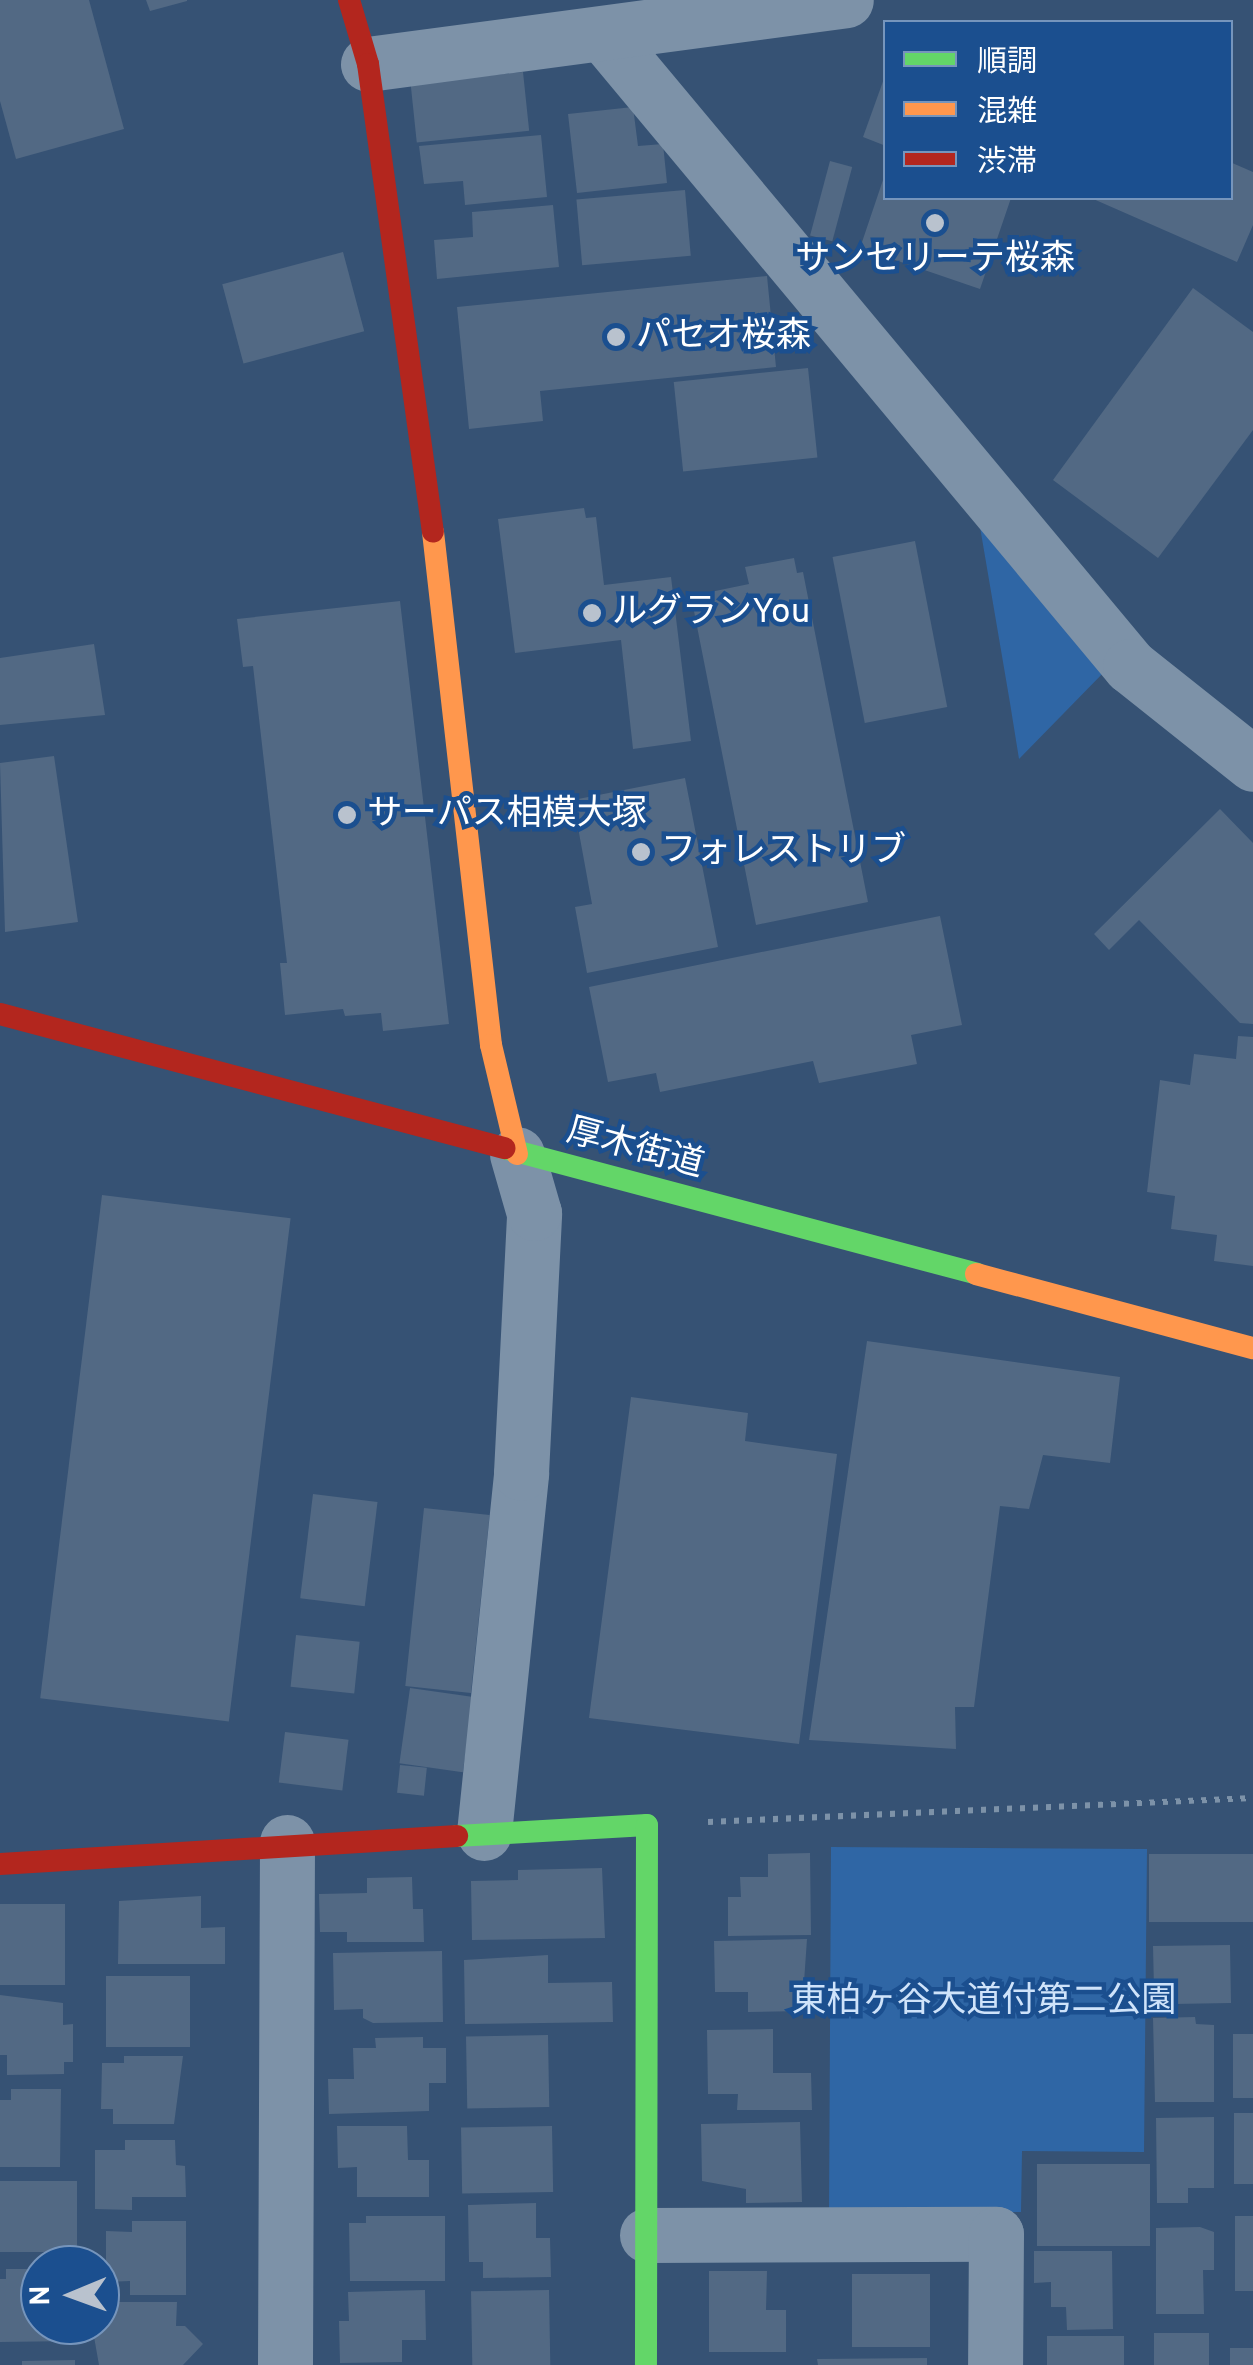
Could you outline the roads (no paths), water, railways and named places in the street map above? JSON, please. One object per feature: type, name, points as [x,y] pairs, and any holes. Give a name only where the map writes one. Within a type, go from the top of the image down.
[{"type":"street","points":[[349,0],[368,64],[424,454],[491,1045],[534,1212],[522,1455],[484,1833]]},
{"type":"street","points":[[368,64],[846,0]]},
{"type":"street","points":[[603,34],[1130,666],[1253,764]]},
{"type":"street","name":"厚木街道","points":[[0,1014],[1253,1348]]},
{"type":"street","points":[[0,1864],[287,1842],[647,1826],[646,2365]]},
{"type":"street","points":[[285,2365],[287,1842]]},
{"type":"street","points":[[647,2235],[996,2234],[995,2365]]},
{"type":"place","name":"サンセリーテ桜森","points":[[935,223]]},
{"type":"place","name":"パセオ桜森","points":[[616,337]]},
{"type":"place","name":"ルグランYou","points":[[592,613]]},
{"type":"place","name":"サーパス相模大塚","points":[[347,815]]},
{"type":"place","name":"フォレストリブ","points":[[641,852]]},
{"type":"park label","name":"東柏ヶ谷大道付第二公園","points":[[984,2002]]}]
